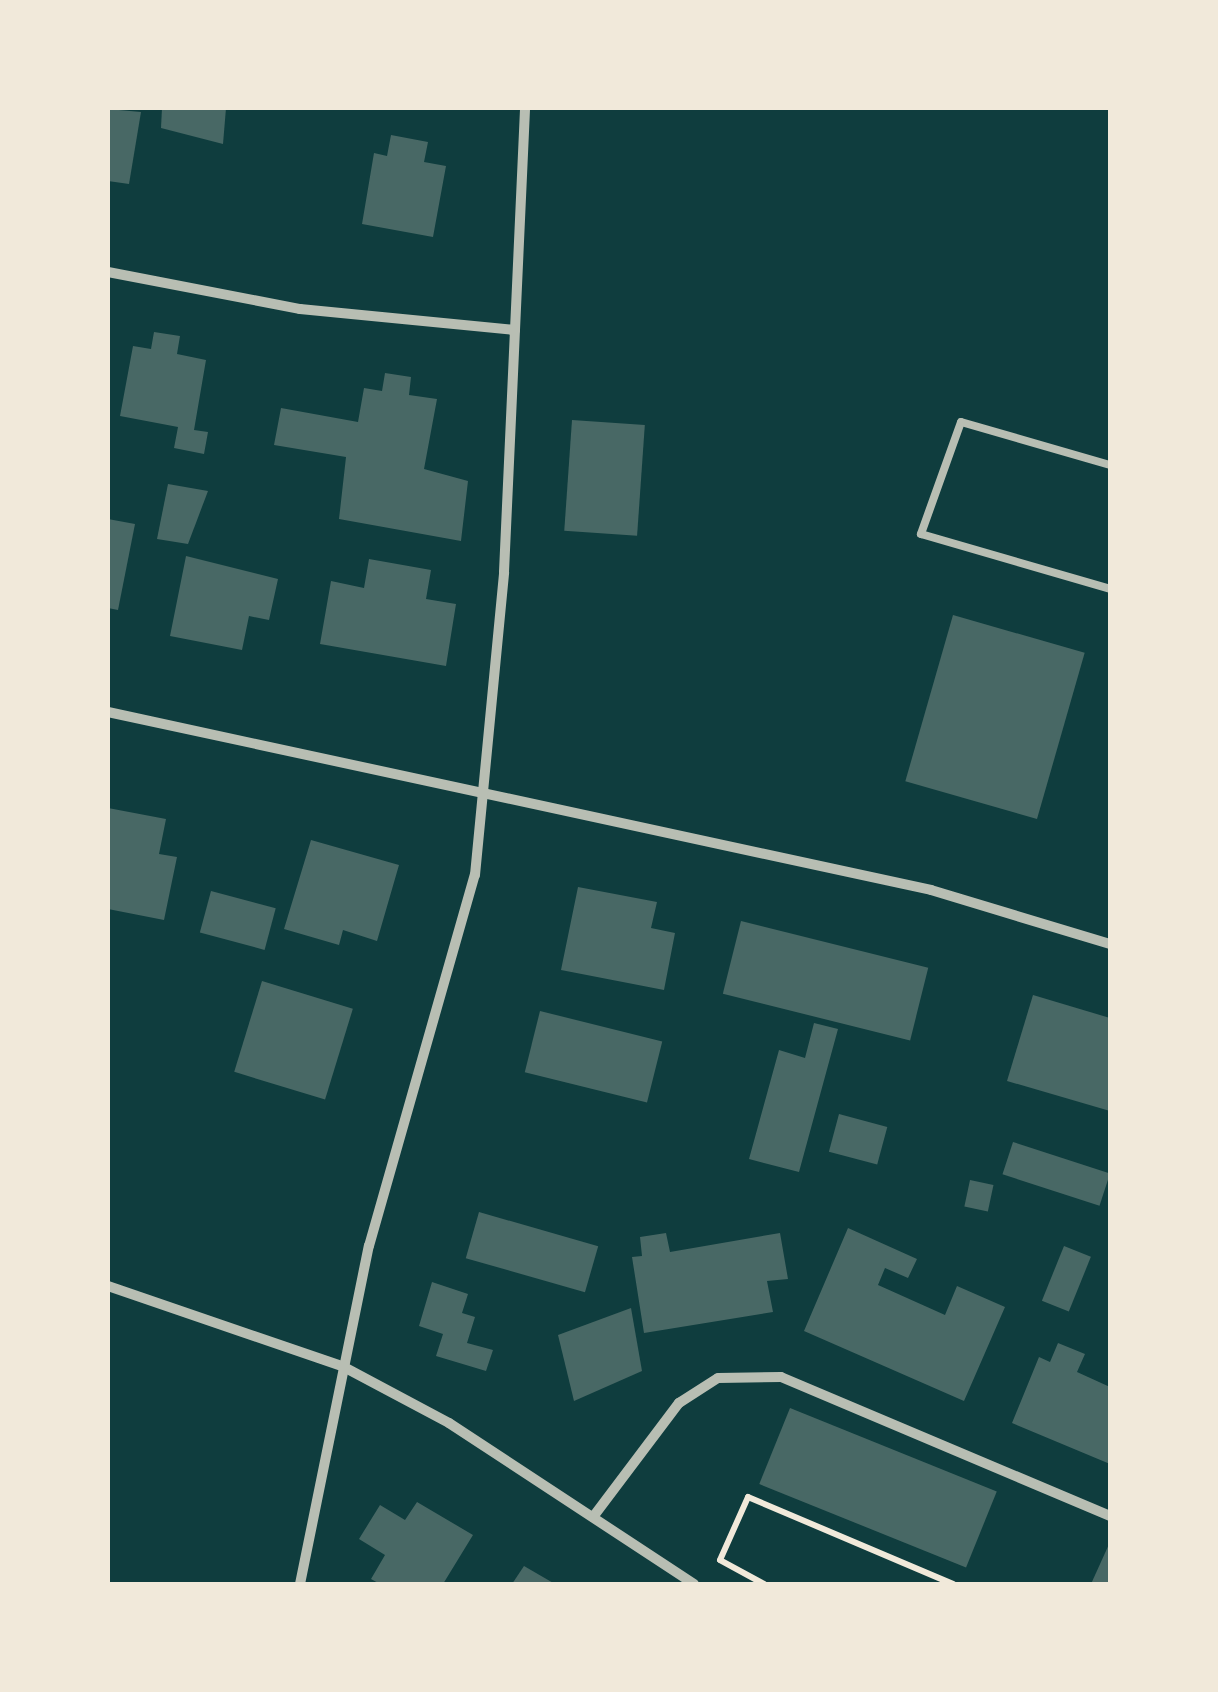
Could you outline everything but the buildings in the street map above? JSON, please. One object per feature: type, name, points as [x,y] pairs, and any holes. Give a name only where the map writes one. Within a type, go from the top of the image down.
[{"type":"street","points":[[300,1584],[342,1366],[458,943],[486,790],[516,330],[525,108]]},
{"type":"street","points":[[108,272],[300,309],[516,330]]},
{"type":"street","points":[[108,712],[486,790],[932,890],[1110,944]]},
{"type":"street","points":[[108,1286],[342,1366],[450,1422],[694,1584]]},
{"type":"street","points":[[593,1517],[679,1402],[718,1378],[765,1377],[1110,1516]]},
{"type":"lane","points":[[1110,465],[962,422],[921,534],[1110,589]]},
{"type":"path","points":[[764,1584],[720,1560],[748,1497],[953,1584]]}]
